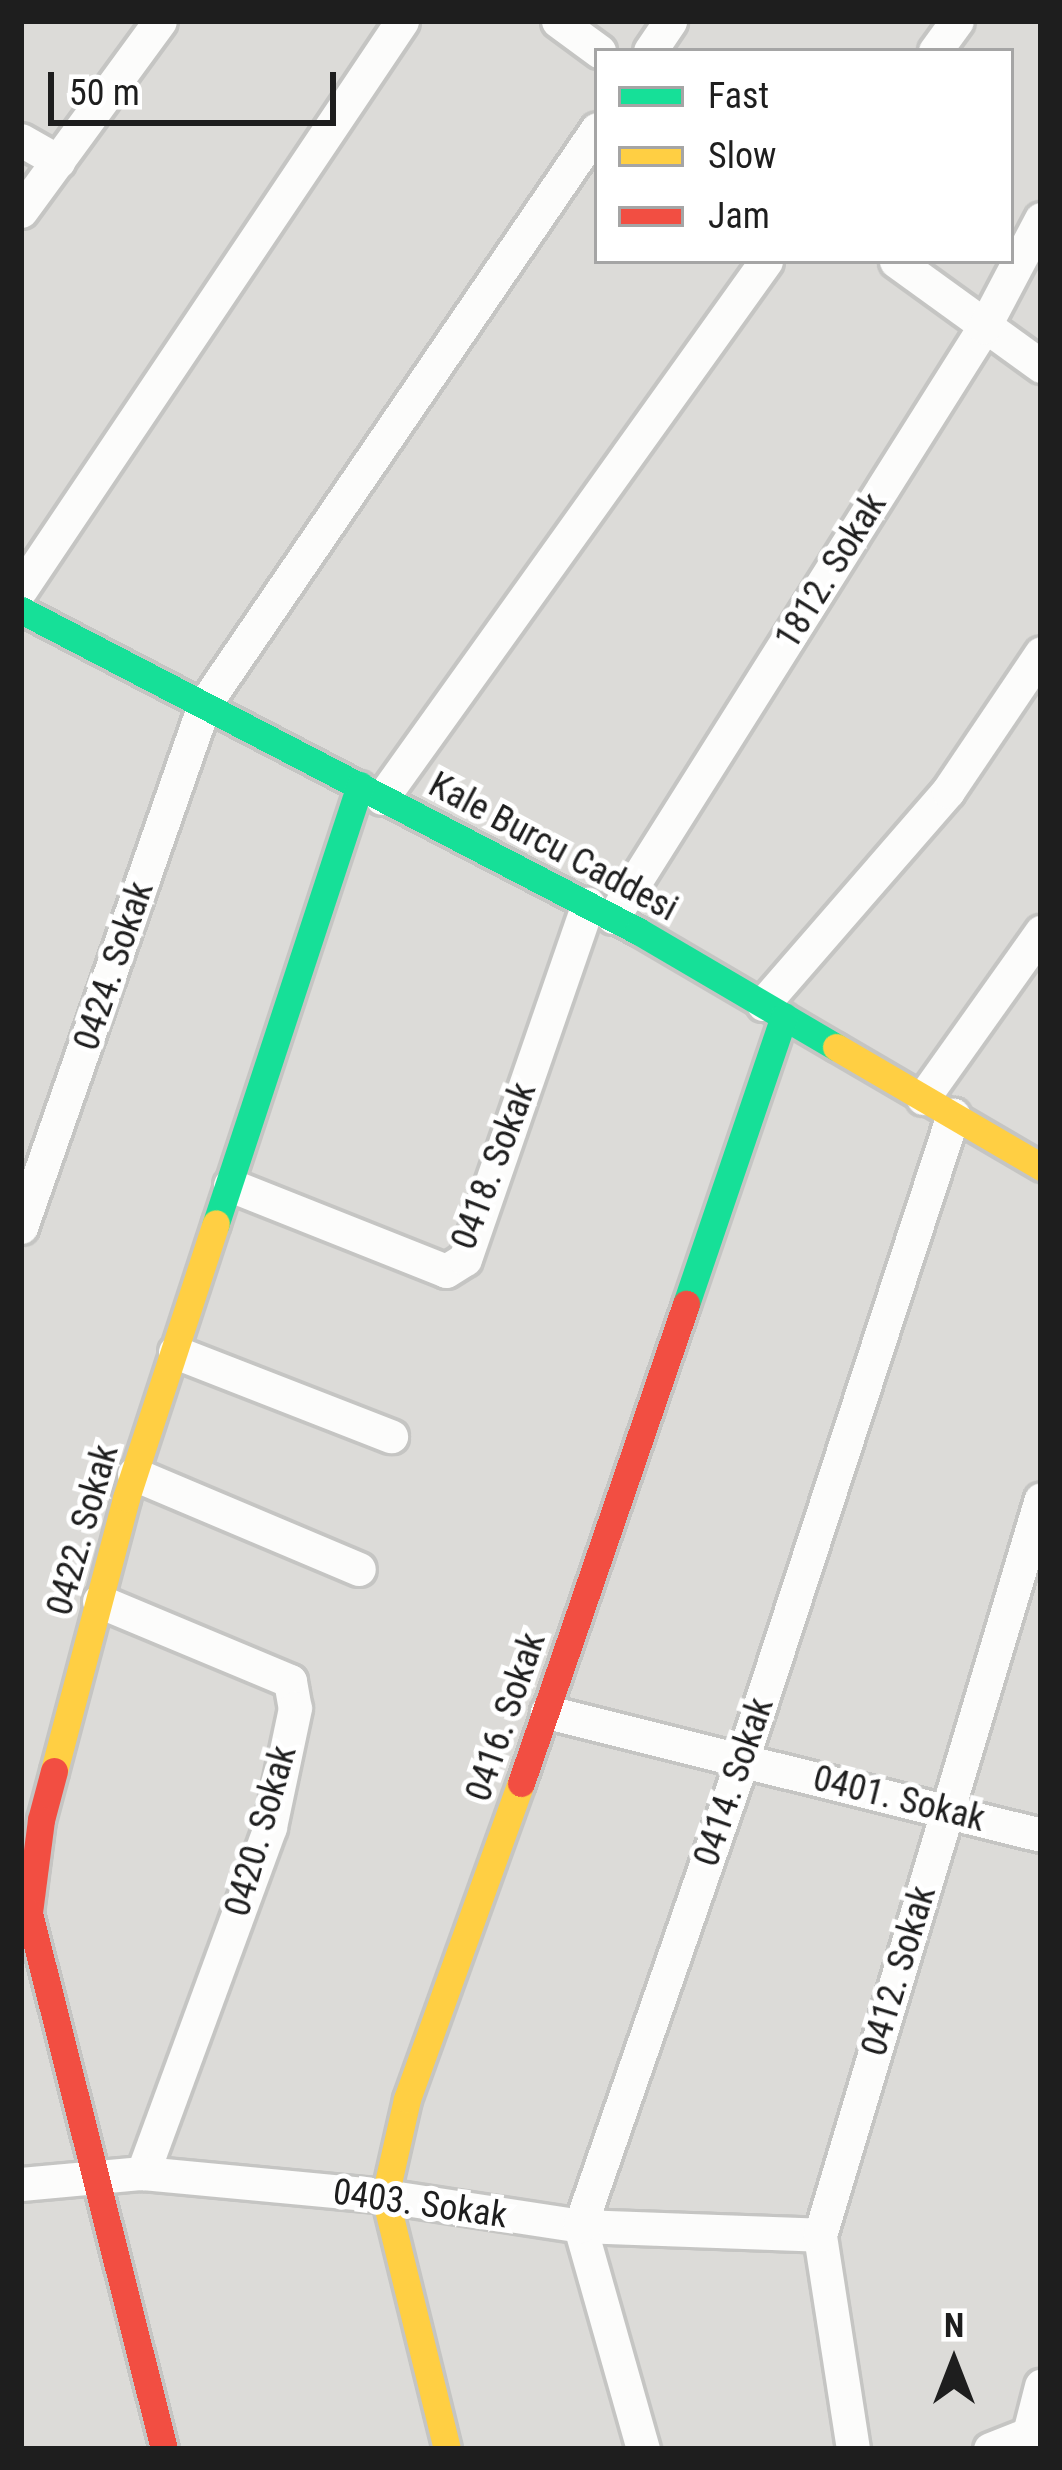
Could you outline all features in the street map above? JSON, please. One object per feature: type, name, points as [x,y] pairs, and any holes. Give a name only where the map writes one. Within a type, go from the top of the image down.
[{"type":"street","points":[[21,211],[160,21]]},
{"type":"street","points":[[21,589],[402,21]]},
{"type":"street","points":[[558,21],[595,48]]},
{"type":"street","points":[[652,48],[670,21]]},
{"type":"street","points":[[937,48],[957,21]]},
{"type":"street","name":"0424. Sokak","points":[[21,1227],[204,705],[594,133]]},
{"type":"street","points":[[21,140],[58,161]]},
{"type":"street","name":"1812. Sokak","points":[[600,911],[984,327],[1041,220]]},
{"type":"street","points":[[371,792],[764,264]]},
{"type":"street","points":[[900,264],[1041,366]]},
{"type":"street","name":"Kale Burcu Caddesi","points":[[21,610],[600,911],[1041,1167]]},
{"type":"street","points":[[774,1010],[947,790],[1041,653]]},
{"type":"street","name":"0422. Sokak","points":[[164,2449],[29,1912],[31,1819],[134,1474],[230,1185],[371,792]]},
{"type":"street","name":"0418. Sokak","points":[[230,1185],[446,1271],[465,1258],[600,911]]},
{"type":"street","points":[[923,1097],[1041,932]]},
{"type":"street","name":"0416. Sokak","points":[[447,2449],[385,2196],[407,2099],[547,1712],[774,1010]]},
{"type":"street","name":"0414. Sokak","points":[[580,2227],[742,1760],[952,1115]]},
{"type":"street","points":[[175,1352],[391,1436]]},
{"type":"street","points":[[134,1474],[358,1569]]},
{"type":"street","name":"0412. Sokak","points":[[853,2449],[820,2235],[1041,1499]]},
{"type":"street","name":"0420. Sokak","points":[[99,1601],[290,1681],[295,1708],[270,1827],[143,2173]]},
{"type":"street","name":"0401. Sokak","points":[[547,1712],[1041,1835]]},
{"type":"street","name":"0403. Sokak","points":[[21,2184],[143,2173],[385,2196],[580,2227],[820,2235]]},
{"type":"street","points":[[580,2227],[643,2449]]},
{"type":"street","points":[[990,2449],[1035,2431],[1041,2386]]},
{"type":"shaded area","points":[[21,21],[1041,21],[1041,2449],[21,2449]]},
{"type":"traffic: fast","points":[[21,610],[638,931],[836,1047]]},
{"type":"traffic: fast","points":[[216,1223],[360,785]]},
{"type":"traffic: fast","points":[[686,1304],[784,1016]]},
{"type":"traffic: slow","points":[[836,1047],[1041,1167]]},
{"type":"traffic: slow","points":[[54,1771],[126,1498],[216,1223]]},
{"type":"traffic: slow","points":[[447,2449],[385,2196],[407,2099],[521,1783]]},
{"type":"traffic: jam","points":[[521,1783],[686,1304]]},
{"type":"traffic: jam","points":[[54,1771],[41,1820],[29,1913],[164,2449]]}]
